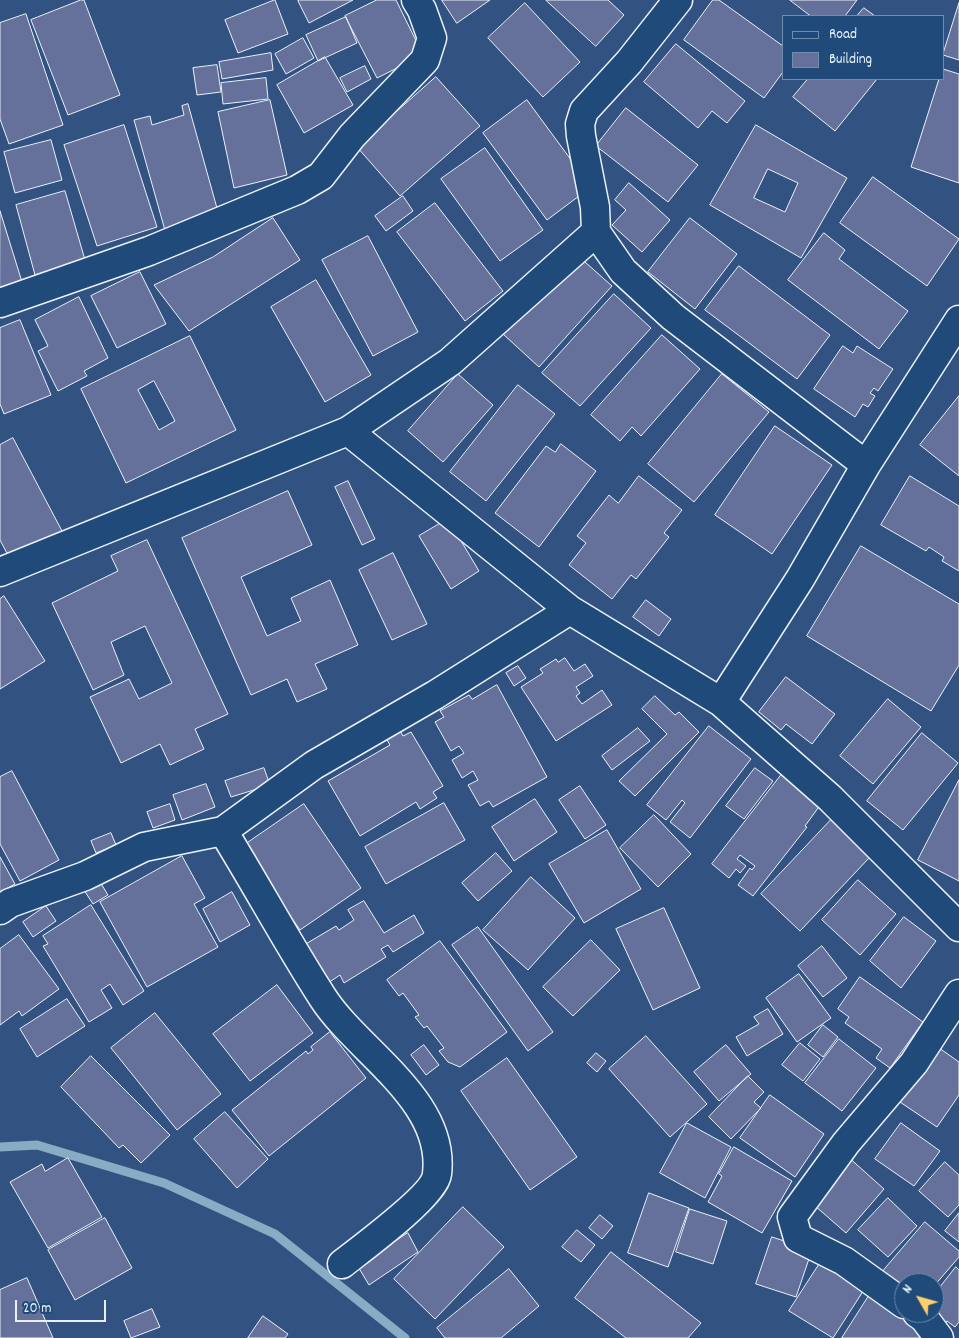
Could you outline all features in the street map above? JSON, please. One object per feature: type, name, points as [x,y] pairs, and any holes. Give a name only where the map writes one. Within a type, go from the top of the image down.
[{"type":"street","points":[[0,303],[148,250],[297,190],[321,176],[352,136],[425,60],[432,38],[422,10],[416,0]]},
{"type":"street","points":[[678,0],[629,62],[584,111],[581,118],[581,136],[595,207],[596,232],[624,271],[673,317],[866,464]]},
{"type":"street","points":[[0,572],[348,431],[450,362],[596,232]]},
{"type":"street","points":[[721,702],[800,579],[866,464],[959,320]]},
{"type":"street","points":[[348,431],[570,610],[721,702],[830,798],[957,920]]},
{"type":"street","points":[[0,910],[10,903],[85,876],[144,847],[223,831],[314,765],[435,696],[570,610]]},
{"type":"street","points":[[223,831],[324,1000],[415,1101],[435,1137],[437,1175],[427,1192],[342,1264]]},
{"type":"street","points":[[894,1297],[844,1261],[798,1238],[792,1217],[846,1143],[914,1063],[959,994]]},
{"type":"street","points":[[928,1323],[939,1338]]},
{"type":"building","points":[[84,0],[120,95],[68,115],[31,20]]},
{"type":"building","points":[[275,0],[288,34],[238,53],[225,20]]},
{"type":"building","points":[[353,0],[309,23],[298,1]]},
{"type":"building","points":[[377,0],[396,0],[423,55],[377,78],[345,16]]},
{"type":"building","points":[[442,0],[490,0],[457,23]]},
{"type":"building","points":[[546,0],[608,0],[624,15],[596,46]]},
{"type":"building","points":[[713,0],[719,0],[782,45],[782,73],[764,98],[684,40]]},
{"type":"building","points":[[790,0],[857,0],[846,15],[810,15]]},
{"type":"building","points":[[525,3],[580,62],[543,97],[488,38]]},
{"type":"building","points":[[959,3],[959,60],[944,55]]},
{"type":"building","points":[[864,8],[874,15],[858,15]]},
{"type":"building","points":[[26,14],[63,125],[9,144],[0,119],[0,23]]},
{"type":"building","points":[[346,17],[357,43],[318,61],[306,35]]},
{"type":"building","points":[[303,38],[314,58],[286,74],[275,54]]},
{"type":"building","points":[[676,44],[745,101],[727,123],[712,111],[698,128],[644,82]]},
{"type":"building","points":[[271,53],[273,70],[222,79],[219,62]]},
{"type":"building","points":[[325,57],[353,105],[304,133],[277,85]]},
{"type":"building","points":[[217,65],[221,92],[197,95],[193,68]]},
{"type":"building","points":[[365,66],[371,79],[347,92],[340,78]]},
{"type":"building","points":[[944,69],[959,74],[959,183],[911,167],[939,80],[944,80]]},
{"type":"building","points":[[436,77],[480,126],[400,196],[357,147]]},
{"type":"building","points":[[266,78],[268,99],[223,104],[221,83]]},
{"type":"building","points":[[807,80],[876,80],[835,131],[793,97]]},
{"type":"building","points":[[270,100],[287,175],[234,188],[218,112]]},
{"type":"building","points":[[527,100],[591,187],[547,220],[483,133]]},
{"type":"building","points":[[188,104],[220,219],[166,234],[134,120],[150,116],[152,125],[184,115],[182,106]]},
{"type":"building","points":[[626,108],[698,165],[668,202],[596,146]]},
{"type":"building","points":[[124,125],[157,227],[97,246],[64,145]]},
{"type":"building","points":[[756,125],[847,178],[801,258],[710,205]],"holes":[[[768,169],[798,183],[785,212],[754,198]]]},
{"type":"building","points":[[51,140],[62,180],[15,193],[4,152]]},
{"type":"building","points":[[485,148],[543,230],[500,261],[441,179]]},
{"type":"building","points":[[873,177],[959,239],[927,286],[840,223]]},
{"type":"building","points":[[629,183],[670,220],[642,252],[612,225],[626,210],[615,200]]},
{"type":"building","points":[[65,191],[85,260],[35,275],[16,205]]},
{"type":"building","points":[[403,196],[413,211],[386,231],[375,216]]},
{"type":"building","points":[[435,203],[503,291],[465,321],[397,232]]},
{"type":"building","points":[[0,211],[22,282],[0,288]]},
{"type":"building","points":[[273,218],[300,260],[189,331],[154,285],[213,257]]},
{"type":"building","points":[[690,218],[737,254],[695,309],[648,272]]},
{"type":"building","points":[[824,233],[845,250],[839,259],[908,311],[879,349],[788,280]]},
{"type":"building","points":[[368,236],[418,332],[373,356],[322,260]]},
{"type":"building","points":[[576,254],[612,286],[539,367],[503,334]]},
{"type":"building","points":[[739,266],[830,335],[797,379],[705,310]]},
{"type":"building","points":[[140,272],[166,324],[117,348],[91,296]]},
{"type":"building","points":[[316,280],[371,375],[325,402],[271,307]]},
{"type":"building","points":[[614,294],[651,328],[580,406],[542,373]]},
{"type":"building","points":[[79,297],[108,358],[84,371],[87,376],[58,391],[38,351],[48,346],[35,320]]},
{"type":"building","points":[[20,320],[51,395],[4,414],[0,404],[0,328]]},
{"type":"building","points":[[662,335],[700,369],[641,436],[632,427],[620,441],[591,415]]},
{"type":"building","points":[[190,336],[236,430],[126,483],[81,389]],"holes":[[[154,381],[175,421],[159,430],[138,390]]]},
{"type":"building","points":[[843,346],[853,353],[857,346],[893,369],[878,391],[874,388],[870,393],[875,396],[868,407],[863,404],[855,417],[814,389]]},
{"type":"building","points":[[458,374],[493,405],[443,462],[408,431]]},
{"type":"building","points":[[722,374],[769,412],[694,502],[648,464]]},
{"type":"building","points":[[518,385],[555,414],[486,501],[450,472]]},
{"type":"building","points":[[959,396],[959,476],[920,445]]},
{"type":"building","points":[[775,426],[832,465],[772,554],[715,515]]},
{"type":"building","points":[[13,438],[62,531],[10,559],[0,540],[0,445]]},
{"type":"building","points":[[561,444],[596,471],[539,547],[495,513],[546,446],[555,452]]},
{"type":"building","points":[[639,476],[682,510],[664,533],[669,537],[636,579],[631,575],[612,599],[569,565],[586,543],[577,536],[609,495],[618,503]]},
{"type":"building","points":[[910,476],[959,506],[959,571],[942,561],[944,557],[929,547],[926,551],[881,525]]},
{"type":"building","points":[[348,481],[375,539],[362,545],[335,487]]},
{"type":"building","points":[[288,491],[312,545],[241,577],[267,636],[301,621],[291,598],[330,580],[358,645],[315,664],[327,689],[297,702],[287,679],[251,695],[182,538]]},
{"type":"building","points":[[448,519],[479,571],[451,589],[419,536]]},
{"type":"building","points":[[147,540],[228,714],[195,729],[204,749],[170,765],[160,744],[121,763],[90,697],[129,679],[139,699],[172,683],[145,626],[111,642],[124,675],[93,690],[52,603],[118,571],[111,556]]},
{"type":"building","points":[[861,546],[959,604],[959,665],[931,711],[807,636]]},
{"type":"building","points":[[393,553],[427,624],[392,640],[359,570]]},
{"type":"building","points":[[4,596],[45,661],[0,689],[0,599]]},
{"type":"building","points":[[646,600],[671,619],[659,636],[633,617]]},
{"type":"building","points":[[565,658],[574,671],[585,664],[593,676],[576,687],[580,693],[576,696],[582,704],[602,690],[612,705],[556,741],[521,687],[543,673],[540,669],[556,659],[558,662]]},
{"type":"building","points":[[518,666],[526,678],[514,686],[506,673]]},
{"type":"building","points":[[786,677],[835,714],[812,744],[786,724],[781,730],[759,712]]},
{"type":"building","points":[[497,685],[547,777],[493,807],[489,801],[480,806],[468,785],[478,780],[473,771],[462,778],[452,760],[464,753],[459,746],[451,751],[435,722],[444,717],[440,711],[469,695],[472,699]]},
{"type":"building","points":[[655,696],[675,715],[679,712],[699,732],[635,796],[619,781],[667,734],[642,709]]},
{"type":"building","points":[[888,699],[921,727],[873,784],[840,756]]},
{"type":"building","points":[[397,725],[403,736],[411,732],[443,786],[433,792],[437,798],[420,809],[416,802],[360,836],[328,781],[390,745],[383,733]]},
{"type":"building","points":[[709,726],[751,759],[690,838],[670,822],[685,803],[682,800],[666,820],[647,805]]},
{"type":"building","points":[[638,728],[650,741],[612,770],[602,756]]},
{"type":"building","points":[[922,733],[958,763],[903,830],[867,801]]},
{"type":"building","points":[[264,768],[270,785],[231,797],[225,781]]},
{"type":"building","points":[[755,768],[773,781],[744,819],[726,806]]},
{"type":"building","points":[[12,771],[59,860],[20,881],[0,844],[0,777]]},
{"type":"building","points":[[782,774],[821,804],[805,826],[807,827],[753,896],[738,885],[750,868],[752,870],[755,866],[740,855],[737,859],[746,866],[740,873],[736,869],[729,878],[712,864]]},
{"type":"building","points":[[959,780],[959,881],[918,860]]},
{"type":"building","points":[[206,784],[215,807],[182,820],[173,795]]},
{"type":"building","points":[[580,786],[606,825],[585,839],[559,800]]},
{"type":"building","points":[[535,799],[557,832],[514,861],[492,827]]},
{"type":"building","points":[[444,803],[465,840],[386,884],[365,847]]},
{"type":"building","points":[[170,804],[175,820],[153,828],[147,812]]},
{"type":"building","points":[[304,804],[361,888],[300,930],[289,914],[284,917],[243,846]]},
{"type":"building","points":[[654,815],[691,854],[658,887],[620,848]]},
{"type":"building","points":[[831,820],[870,857],[800,931],[761,894]]},
{"type":"building","points":[[607,830],[641,889],[584,923],[549,864]]},
{"type":"building","points":[[111,833],[116,845],[96,853],[91,841]]},
{"type":"building","points":[[496,853],[512,871],[478,901],[462,883]]},
{"type":"building","points":[[182,856],[205,898],[194,904],[218,947],[147,987],[100,902]]},
{"type":"building","points":[[0,857],[15,884],[0,892]]},
{"type":"building","points":[[97,877],[108,895],[93,904],[82,887]]},
{"type":"building","points":[[531,877],[575,918],[528,970],[483,930]]},
{"type":"building","points":[[858,880],[896,914],[860,955],[822,920]]},
{"type":"building","points":[[232,892],[250,925],[220,942],[203,909]]},
{"type":"building","points":[[364,901],[384,933],[414,915],[424,933],[393,952],[388,945],[381,949],[386,957],[344,983],[340,975],[328,983],[304,945],[336,926],[339,930],[354,920],[348,910]]},
{"type":"building","points":[[91,905],[144,991],[123,1005],[110,984],[101,990],[112,1008],[89,1022],[43,946],[48,944],[43,936]]},
{"type":"building","points":[[46,906],[56,921],[33,937],[23,922]]},
{"type":"building","points":[[664,908],[700,988],[653,1010],[616,929]]},
{"type":"building","points":[[904,917],[936,941],[901,988],[870,961]]},
{"type":"building","points":[[478,927],[553,1032],[528,1051],[452,945]]},
{"type":"building","points":[[19,935],[59,989],[22,1016],[19,1011],[0,1025],[0,949]]},
{"type":"building","points":[[591,940],[620,970],[573,1016],[543,987]]},
{"type":"building","points":[[440,941],[507,1032],[460,1067],[448,1062],[439,1051],[444,1048],[427,1026],[424,1028],[415,1017],[419,1015],[403,993],[399,996],[387,980]]},
{"type":"building","points":[[822,946],[847,978],[823,997],[798,966]]},
{"type":"building","points":[[799,974],[831,1018],[797,1042],[766,998]]},
{"type":"building","points":[[860,977],[923,1022],[890,1068],[876,1058],[882,1049],[845,1023],[849,1017],[838,1009]]},
{"type":"building","points":[[277,985],[313,1033],[250,1081],[213,1034]]},
{"type":"building","points":[[67,999],[85,1026],[37,1057],[20,1029]]},
{"type":"building","points":[[768,1009],[783,1034],[747,1056],[736,1037],[759,1024],[754,1017]]},
{"type":"building","points":[[155,1013],[221,1094],[177,1130],[111,1048]]},
{"type":"building","points":[[823,1025],[838,1037],[823,1057],[808,1045]]},
{"type":"building","points":[[330,1032],[366,1078],[269,1156],[232,1110],[306,1051],[308,1054],[313,1050],[311,1047]]},
{"type":"building","points":[[646,1036],[707,1104],[670,1137],[609,1069]]},
{"type":"building","points":[[839,1039],[876,1068],[842,1111],[805,1083]]},
{"type":"building","points":[[800,1043],[820,1059],[803,1081],[782,1065]]},
{"type":"building","points":[[932,1043],[959,1062],[959,1095],[937,1127],[894,1098]]},
{"type":"building","points":[[424,1045],[439,1065],[426,1075],[411,1055]]},
{"type":"building","points":[[726,1045],[751,1074],[719,1101],[694,1072]]},
{"type":"building","points":[[596,1053],[606,1061],[597,1072],[587,1063]]},
{"type":"building","points":[[91,1056],[170,1135],[141,1163],[123,1145],[119,1148],[61,1087]]},
{"type":"building","points":[[507,1058],[577,1157],[530,1190],[461,1091]]},
{"type":"building","points":[[748,1076],[764,1092],[754,1102],[761,1108],[731,1139],[709,1117]]},
{"type":"building","points":[[770,1095],[824,1134],[795,1177],[740,1138]]},
{"type":"building","points":[[225,1112],[268,1159],[237,1188],[194,1139]]},
{"type":"building","points":[[687,1123],[731,1147],[705,1198],[660,1173]]},
{"type":"building","points":[[901,1123],[940,1151],[914,1186],[875,1159]]},
{"type":"building","points":[[734,1147],[792,1181],[762,1233],[708,1202],[722,1176],[719,1174]]},
{"type":"building","points":[[846,1155],[884,1189],[846,1233],[806,1198]]},
{"type":"building","points":[[68,1158],[102,1217],[48,1248],[10,1182],[42,1164],[45,1171]]},
{"type":"building","points":[[945,1162],[959,1175],[959,1205],[948,1217],[919,1191]]},
{"type":"building","points":[[649,1193],[689,1208],[668,1267],[628,1253]]},
{"type":"building","points":[[888,1198],[917,1226],[888,1257],[858,1230]]},
{"type":"building","points":[[463,1207],[504,1247],[435,1319],[394,1279]]},
{"type":"building","points":[[690,1209],[727,1221],[713,1264],[676,1252]]},
{"type":"building","points":[[959,1213],[959,1242],[945,1231]]},
{"type":"building","points":[[600,1215],[613,1226],[602,1239],[589,1228]]},
{"type":"building","points":[[105,1218],[132,1268],[75,1300],[48,1250]]},
{"type":"building","points":[[925,1222],[959,1251],[959,1257],[944,1274],[894,1273],[894,1291],[878,1277]]},
{"type":"building","points":[[577,1230],[595,1245],[581,1262],[562,1247]]},
{"type":"building","points":[[408,1233],[418,1252],[369,1285],[354,1260],[394,1236],[396,1240]]},
{"type":"building","points":[[772,1237],[812,1250],[796,1297],[756,1284]]},
{"type":"building","points":[[611,1252],[701,1323],[688,1338],[626,1338],[575,1298]]},
{"type":"building","points":[[824,1257],[867,1285],[833,1338],[789,1311]]},
{"type":"building","points":[[956,1267],[959,1270],[959,1322],[955,1327],[947,1321],[940,1331],[929,1323],[944,1323],[944,1282]]},
{"type":"building","points":[[509,1269],[539,1306],[501,1338],[445,1338],[437,1328]]},
{"type":"building","points":[[27,1278],[53,1338],[0,1338],[0,1290]]},
{"type":"building","points":[[872,1291],[894,1307],[894,1323],[915,1323],[934,1338],[842,1338]]},
{"type":"building","points":[[152,1309],[160,1327],[131,1338],[124,1321]]},
{"type":"building","points":[[263,1316],[288,1334],[285,1338],[248,1338]]},
{"type":"waterway","points":[[0,1147],[37,1145],[164,1183],[275,1234],[405,1338]]}]
